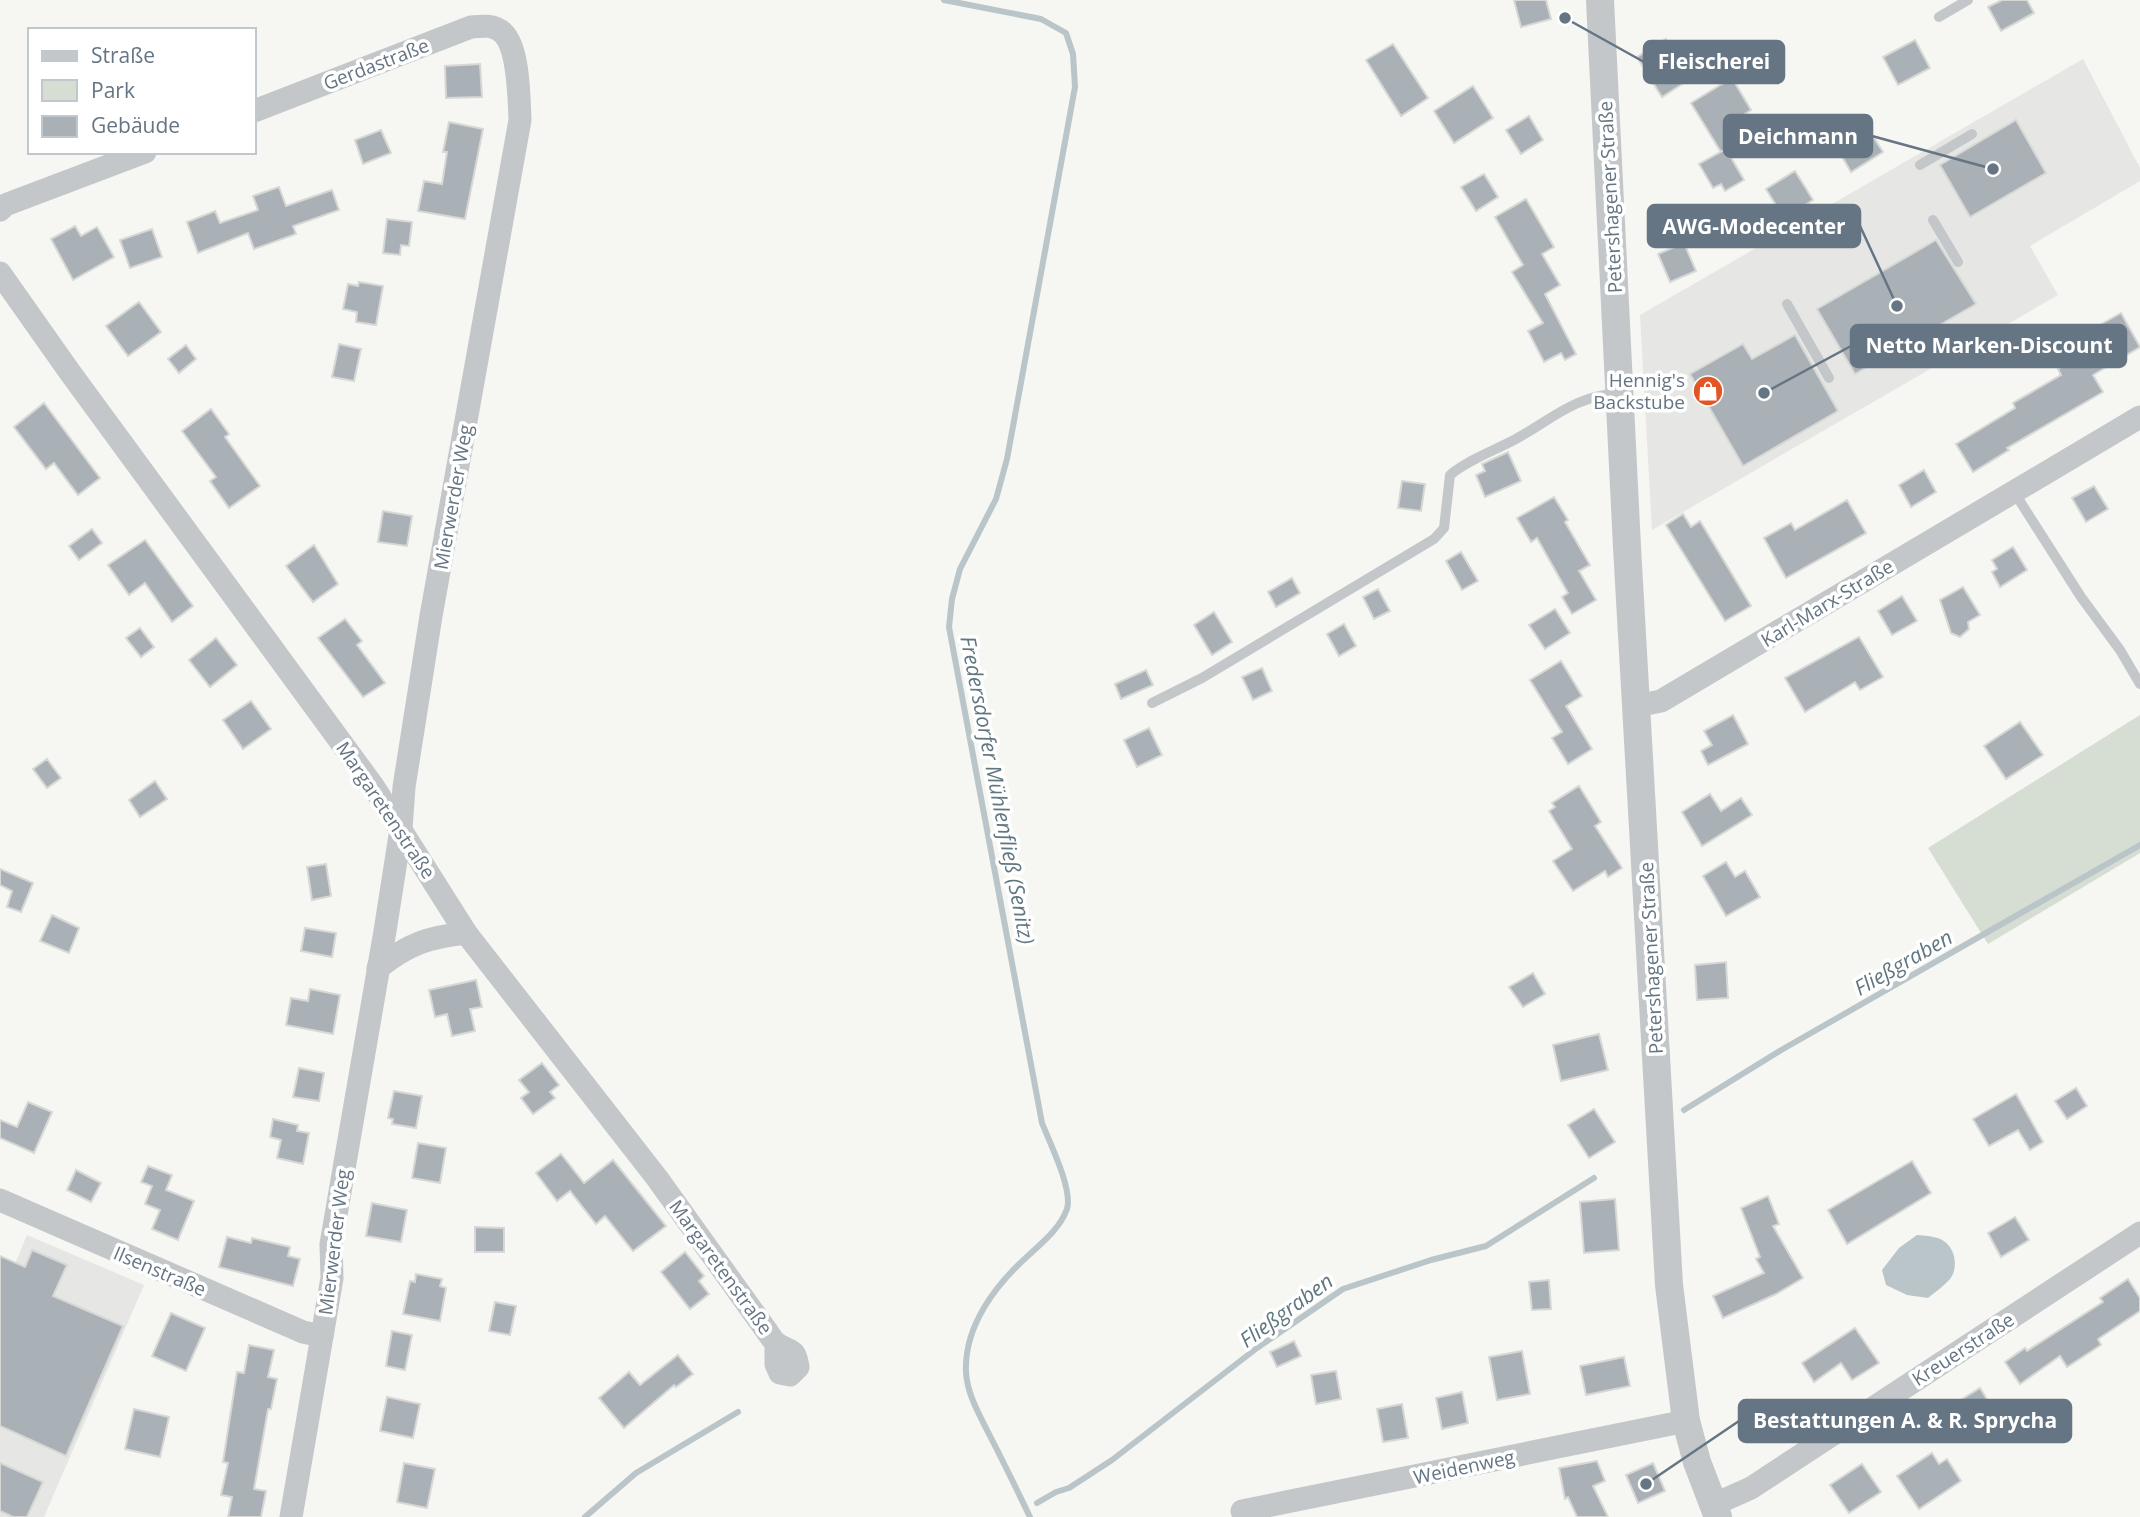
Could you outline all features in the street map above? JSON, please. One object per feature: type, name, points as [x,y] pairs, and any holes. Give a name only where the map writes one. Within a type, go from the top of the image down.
[{"type":"street","name":"Petershagener Straße","points":[[1600,0],[1669,1286],[1686,1421],[1697,1462],[1715,1511]]},
{"type":"street","name":"Gerdastraße","points":[[256,110],[471,27],[489,26],[500,30]]},
{"type":"street","name":"Mierwerder Weg","points":[[291,1517],[332,1278],[331,1244],[401,829],[404,787],[431,616],[520,120],[513,53],[500,30]]},
{"type":"street","points":[[0,210],[5,205],[140,154]]},
{"type":"street","name":"Margaretenstraße","points":[[0,273],[373,786],[466,933],[657,1178],[776,1344]]},
{"type":"street","name":"Karl-Marx-Straße","points":[[1636,705],[1661,701],[2140,417]]},
{"type":"street","points":[[378,968],[396,953],[416,943],[439,936],[466,933]]},
{"type":"street","name":"Ilsenstraße","points":[[0,1200],[290,1327],[322,1336]]},
{"type":"street","name":"Kreuerstraße","points":[[1715,1511],[2140,1233]]},
{"type":"street","name":"Weidenweg","points":[[1242,1511],[1686,1421]]},
{"type":"lane","points":[[1939,17],[1968,0]]},
{"type":"lane","points":[[1920,165],[1972,134]]},
{"type":"lane","points":[[1933,220],[1958,262]]},
{"type":"lane","points":[[1787,304],[1829,378]]},
{"type":"lane","points":[[1152,703],[1202,678],[1434,539],[1444,528],[1450,475],[1461,466],[1532,430],[1572,404],[1590,397],[1620,393]]},
{"type":"lane","points":[[2014,492],[2140,684]]},
{"type":"shaded area","points":[[2083,59],[2140,168],[2140,181],[2030,246],[2058,295],[1652,530],[1640,315]]},
{"type":"shaded area","points":[[27,1235],[144,1285],[44,1517],[0,1517],[0,1300]]},
{"type":"shaded area","points":[[1917,1235],[1942,1240],[1949,1245],[1955,1260],[1953,1275],[1928,1298],[1907,1295],[1886,1285],[1882,1270],[1899,1248]]},
{"type":"green space","points":[[2140,715],[2140,853],[1988,944],[1928,848]]},
{"type":"building","points":[[1514,0],[1546,0],[1551,19],[1521,27]]},
{"type":"building","points":[[2002,0],[2027,0],[2034,13],[2001,31],[1988,7]]},
{"type":"building","points":[[1666,39],[1690,79],[1662,97],[1637,57]]},
{"type":"building","points":[[1915,40],[1930,68],[1898,85],[1883,57]]},
{"type":"building","points":[[1393,44],[1428,98],[1401,116],[1366,60]]},
{"type":"building","points":[[480,64],[482,97],[446,98],[445,66]]},
{"type":"building","points":[[1732,78],[1751,110],[1738,118],[1747,136],[1721,152],[1691,103]]},
{"type":"building","points":[[1473,86],[1493,118],[1454,143],[1434,111]]},
{"type":"building","points":[[1529,116],[1543,140],[1521,154],[1506,130]]},
{"type":"building","points":[[2016,120],[2046,173],[1970,217],[1940,165]]},
{"type":"building","points":[[449,122],[483,129],[465,219],[418,211],[424,181],[442,184],[447,152],[443,152]]},
{"type":"building","points":[[1867,127],[1883,152],[1851,172],[1836,146]]},
{"type":"building","points":[[381,130],[391,153],[363,164],[355,140]]},
{"type":"building","points":[[1726,149],[1744,180],[1725,191],[1721,184],[1713,188],[1699,164]]},
{"type":"building","points":[[1795,171],[1813,200],[1784,218],[1766,189]]},
{"type":"building","points":[[1484,174],[1498,197],[1476,211],[1461,187]]},
{"type":"building","points":[[279,187],[286,206],[332,190],[339,210],[293,226],[296,234],[254,249],[248,233],[198,253],[187,222],[215,211],[220,223],[258,210],[253,196]]},
{"type":"building","points":[[1526,199],[1554,247],[1542,254],[1560,285],[1545,294],[1576,354],[1565,360],[1561,353],[1544,362],[1528,331],[1543,323],[1512,272],[1523,265],[1495,217]]},
{"type":"building","points":[[387,219],[412,222],[409,246],[401,245],[400,255],[383,253]]},
{"type":"building","points":[[75,226],[81,236],[97,227],[114,257],[73,280],[51,239]]},
{"type":"building","points":[[152,229],[162,257],[130,268],[120,240]]},
{"type":"building","points":[[1936,240],[1976,304],[1855,374],[1817,309]]},
{"type":"building","points":[[1684,243],[1696,271],[1670,282],[1658,254]]},
{"type":"building","points":[[359,282],[383,286],[376,325],[356,322],[357,312],[343,309],[348,284],[358,286]]},
{"type":"building","points":[[139,302],[161,332],[128,356],[106,326]]},
{"type":"building","points":[[2121,313],[2140,347],[2093,375],[2103,392],[2007,448],[2009,450],[1973,472],[1956,444],[2015,408],[2013,403],[2061,375],[2058,369],[2105,342],[2096,327]]},
{"type":"building","points":[[1795,335],[1838,411],[1743,466],[1690,374],[1743,344],[1752,359]]},
{"type":"building","points":[[339,344],[361,349],[354,381],[332,377]]},
{"type":"building","points":[[186,345],[196,359],[179,373],[168,359]]},
{"type":"building","points":[[44,403],[100,478],[78,495],[54,463],[46,469],[14,427]]},
{"type":"building","points":[[211,409],[229,434],[225,437],[260,486],[229,508],[210,481],[216,477],[182,431]]},
{"type":"building","points":[[1508,452],[1521,481],[1485,497],[1476,475],[1485,471],[1482,464]]},
{"type":"building","points":[[1924,470],[1936,492],[1911,507],[1899,485]]},
{"type":"building","points":[[1402,481],[1425,484],[1421,511],[1398,508]]},
{"type":"building","points":[[2094,486],[2108,509],[2086,522],[2072,498]]},
{"type":"building","points":[[1554,497],[1590,565],[1579,571],[1596,600],[1572,614],[1562,597],[1568,593],[1537,538],[1531,542],[1517,518]]},
{"type":"building","points":[[1847,500],[1866,533],[1786,578],[1764,538],[1791,523],[1795,530]]},
{"type":"building","points":[[383,511],[412,516],[407,546],[378,542]]},
{"type":"building","points":[[1683,514],[1691,527],[1700,521],[1751,606],[1725,621],[1666,525]]},
{"type":"building","points":[[92,529],[102,543],[79,560],[69,546]]},
{"type":"building","points":[[145,540],[193,606],[172,622],[145,583],[129,595],[108,565]]},
{"type":"building","points":[[314,545],[338,584],[313,602],[286,566]]},
{"type":"building","points":[[2013,547],[2027,570],[2000,587],[1992,572],[1997,569],[1992,560]]},
{"type":"building","points":[[1461,552],[1478,581],[1462,590],[1446,561]]},
{"type":"building","points":[[1292,578],[1300,593],[1276,607],[1268,592]]},
{"type":"building","points":[[1963,587],[1980,615],[1968,622],[1969,629],[1960,637],[1951,633],[1940,600]]},
{"type":"building","points":[[1378,589],[1390,611],[1374,619],[1363,597]]},
{"type":"building","points":[[1902,596],[1917,621],[1892,635],[1878,611]]},
{"type":"building","points":[[1555,609],[1570,633],[1545,649],[1529,625]]},
{"type":"building","points":[[1214,612],[1232,642],[1212,655],[1194,625]]},
{"type":"building","points":[[345,619],[362,641],[357,645],[385,683],[363,697],[318,638]]},
{"type":"building","points":[[1344,624],[1356,646],[1339,656],[1327,634]]},
{"type":"building","points":[[140,628],[154,647],[141,657],[126,638]]},
{"type":"building","points":[[1859,637],[1883,677],[1860,690],[1855,682],[1805,712],[1785,678]]},
{"type":"building","points":[[216,638],[237,665],[210,687],[189,660]]},
{"type":"building","points":[[1561,661],[1582,696],[1566,706],[1592,749],[1568,764],[1552,738],[1562,732],[1530,680]]},
{"type":"building","points":[[1262,668],[1272,691],[1253,700],[1242,677]]},
{"type":"building","points":[[1146,670],[1153,685],[1121,699],[1115,684]]},
{"type":"building","points":[[251,701],[271,729],[243,749],[223,720]]},
{"type":"building","points":[[1733,715],[1748,744],[1708,765],[1701,751],[1712,745],[1704,731]]},
{"type":"building","points":[[2020,722],[2043,755],[2006,779],[1984,746]]},
{"type":"building","points":[[1149,728],[1162,755],[1137,767],[1124,740]]},
{"type":"building","points":[[47,759],[61,778],[47,788],[33,769]]},
{"type":"building","points":[[155,781],[167,799],[140,817],[129,800]]},
{"type":"building","points":[[1579,786],[1601,822],[1595,826],[1622,868],[1608,877],[1605,871],[1573,891],[1553,861],[1572,849],[1549,811],[1555,807],[1552,803]]},
{"type":"building","points":[[1710,794],[1721,811],[1741,798],[1752,815],[1702,846],[1682,812]]},
{"type":"building","points":[[1726,862],[1735,877],[1745,871],[1760,897],[1726,916],[1703,876]]},
{"type":"building","points":[[326,864],[331,896],[312,900],[307,867]]},
{"type":"building","points":[[0,869],[33,883],[21,912],[7,907],[12,891],[0,885]]},
{"type":"building","points":[[52,915],[79,928],[69,953],[40,941]]},
{"type":"building","points":[[305,928],[336,933],[332,957],[301,951]]},
{"type":"building","points":[[1726,962],[1728,998],[1697,1000],[1695,965]]},
{"type":"building","points":[[1533,973],[1545,994],[1523,1007],[1509,987]]},
{"type":"building","points":[[476,980],[482,1007],[470,1009],[475,1031],[452,1036],[447,1014],[435,1017],[429,990]]},
{"type":"building","points":[[310,989],[340,995],[333,1034],[286,1025],[291,998],[308,1001]]},
{"type":"building","points":[[1599,1034],[1608,1070],[1561,1081],[1553,1045]]},
{"type":"building","points":[[542,1063],[559,1085],[550,1092],[555,1098],[533,1114],[521,1098],[529,1092],[519,1080]]},
{"type":"building","points":[[299,1068],[324,1073],[319,1101],[293,1097]]},
{"type":"building","points":[[2076,1088],[2087,1106],[2067,1119],[2055,1101]]},
{"type":"building","points":[[394,1091],[422,1096],[416,1128],[392,1124],[393,1119],[388,1118]]},
{"type":"building","points":[[2016,1094],[2043,1142],[2030,1150],[2018,1130],[1989,1146],[1973,1119]]},
{"type":"building","points":[[28,1102],[52,1112],[34,1153],[0,1138],[0,1120],[17,1127]]},
{"type":"building","points":[[1594,1109],[1615,1142],[1589,1158],[1568,1125]]},
{"type":"building","points":[[273,1119],[298,1125],[297,1131],[309,1133],[303,1164],[277,1158],[281,1140],[270,1137]]},
{"type":"building","points":[[418,1143],[446,1148],[440,1183],[412,1178]]},
{"type":"building","points":[[561,1154],[584,1183],[613,1160],[666,1226],[633,1251],[605,1216],[596,1224],[570,1191],[557,1201],[536,1173]]},
{"type":"building","points":[[1912,1161],[1931,1193],[1847,1244],[1828,1210]]},
{"type":"building","points":[[148,1166],[172,1175],[166,1190],[194,1201],[178,1240],[152,1229],[160,1210],[145,1204],[152,1186],[141,1182]]},
{"type":"building","points":[[76,1170],[101,1183],[91,1202],[67,1190]]},
{"type":"building","points":[[1768,1196],[1779,1224],[1773,1226],[1803,1278],[1776,1294],[1723,1318],[1713,1296],[1764,1273],[1756,1259],[1760,1257],[1741,1208]]},
{"type":"building","points":[[1615,1199],[1619,1250],[1584,1253],[1580,1202]]},
{"type":"building","points":[[372,1203],[407,1210],[401,1242],[366,1236]]},
{"type":"building","points":[[2015,1217],[2029,1240],[2001,1257],[1988,1233]]},
{"type":"building","points":[[475,1227],[504,1228],[504,1252],[475,1252]]},
{"type":"building","points":[[227,1237],[251,1243],[252,1238],[290,1247],[288,1256],[300,1259],[293,1286],[219,1267]]},
{"type":"building","points":[[32,1250],[67,1265],[53,1296],[123,1326],[66,1456],[0,1426],[0,1256],[25,1267]]},
{"type":"building","points":[[685,1252],[704,1276],[699,1281],[709,1294],[690,1309],[661,1272]]},
{"type":"building","points":[[416,1274],[442,1279],[440,1286],[446,1288],[440,1321],[403,1314],[410,1281],[415,1282]]},
{"type":"building","points":[[2128,1279],[2140,1298],[2140,1311],[2098,1339],[2101,1345],[2067,1367],[2060,1356],[2020,1384],[2005,1362],[2025,1348],[2027,1351],[2103,1302],[2100,1298]]},
{"type":"building","points":[[1549,1280],[1551,1309],[1532,1310],[1529,1282]]},
{"type":"building","points":[[495,1302],[516,1306],[510,1335],[489,1331]]},
{"type":"building","points":[[171,1313],[205,1328],[186,1371],[152,1356]]},
{"type":"building","points":[[1855,1328],[1879,1363],[1852,1380],[1841,1363],[1814,1382],[1802,1363]]},
{"type":"building","points":[[392,1331],[412,1335],[405,1370],[386,1366]]},
{"type":"building","points":[[1294,1341],[1301,1356],[1277,1367],[1270,1352]]},
{"type":"building","points":[[249,1345],[274,1350],[268,1377],[277,1379],[271,1409],[268,1409],[254,1489],[266,1491],[261,1517],[228,1517],[232,1497],[221,1495],[228,1463],[223,1462],[237,1372],[244,1373]]},
{"type":"building","points":[[1522,1351],[1530,1394],[1497,1400],[1489,1357]]},
{"type":"building","points":[[678,1355],[693,1374],[676,1387],[674,1385],[624,1428],[599,1398],[629,1372],[640,1385]]},
{"type":"building","points":[[1624,1357],[1630,1386],[1586,1395],[1580,1366]]},
{"type":"building","points":[[1336,1371],[1341,1399],[1316,1404],[1311,1375]]},
{"type":"building","points":[[1980,1388],[1994,1411],[1969,1425],[1956,1403]]},
{"type":"building","points":[[1462,1392],[1468,1423],[1442,1429],[1436,1398]]},
{"type":"building","points":[[387,1397],[420,1404],[413,1438],[380,1431]]},
{"type":"building","points":[[1402,1404],[1408,1438],[1383,1442],[1377,1409]]},
{"type":"building","points":[[134,1409],[169,1417],[160,1457],[125,1449]]},
{"type":"building","points":[[1932,1453],[1939,1464],[1947,1459],[1961,1481],[1919,1509],[1897,1476]]},
{"type":"building","points":[[1597,1461],[1605,1481],[1593,1486],[1608,1517],[1577,1517],[1568,1497],[1565,1499],[1559,1468]]},
{"type":"building","points":[[0,1463],[43,1482],[27,1517],[13,1517],[0,1511]]},
{"type":"building","points":[[404,1463],[435,1469],[427,1508],[397,1502]]},
{"type":"building","points":[[1653,1463],[1665,1491],[1638,1503],[1626,1475]]},
{"type":"building","points":[[1862,1464],[1881,1492],[1849,1513],[1830,1485]]},
{"type":"waterway","name":"Fredersdorfer Mühlenfließ (Senitz)","points":[[944,0],[1041,19],[1066,33],[1073,54],[1075,87],[1007,459],[996,499],[960,569],[952,599],[949,627],[1042,1123],[1067,1190],[1068,1201],[1064,1216],[1046,1239],[1006,1278],[985,1306],[971,1338],[967,1355],[966,1372],[971,1397],[1030,1517]]},
{"type":"waterway","name":"Fließgraben","points":[[1684,1110],[1783,1049],[2140,845]]},
{"type":"waterway","name":"Fließgraben","points":[[1037,1503],[1069,1488],[1112,1460],[1257,1348],[1343,1289],[1431,1260],[1486,1246],[1594,1178]]},
{"type":"waterway","points":[[585,1517],[636,1473],[738,1412]]},
{"type":"place","name":"Fleischerei","points":[[1565,18]]},
{"type":"place","name":"Deichmann","points":[[1993,169]]},
{"type":"place","name":"AWG-Modecenter","points":[[1897,306]]},
{"type":"place","name":"Hennig's Backstube","points":[[1708,391]]},
{"type":"place","name":"Netto Marken-Discount","points":[[1764,393]]},
{"type":"place","name":"Bestattungen A. & R. Sprycha","points":[[1646,1484]]}]
